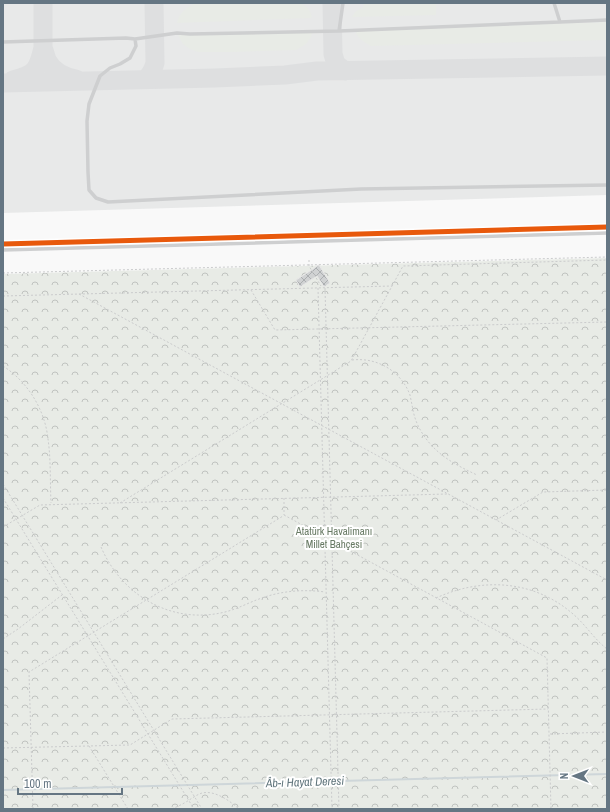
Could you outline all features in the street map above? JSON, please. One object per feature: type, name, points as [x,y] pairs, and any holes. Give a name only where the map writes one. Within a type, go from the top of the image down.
[{"type":"lane","points":[[339,31],[343,3]]},
{"type":"lane","points":[[554,3],[560,22]]},
{"type":"lane","points":[[3,42],[126,38],[135,39],[177,33],[198,34],[339,31],[607,20]]},
{"type":"lane","points":[[135,39],[136,46],[130,58],[110,68],[100,76],[90,104],[87,121],[88,172],[90,190],[96,198],[108,202],[361,189],[607,185]]},
{"type":"lane","points":[[3,250],[607,233]]},
{"type":"path","points":[[309,254],[309,263],[321,285],[321,288]]},
{"type":"path","points":[[3,273],[309,263],[607,257]]},
{"type":"path","points":[[120,503],[351,360],[403,266],[607,260]]},
{"type":"path","points":[[3,296],[392,286]]},
{"type":"path","points":[[318,288],[332,809]]},
{"type":"path","points":[[325,288],[339,809]]},
{"type":"path","points":[[250,290],[275,330],[607,322]]},
{"type":"path","points":[[79,294],[607,580]]},
{"type":"path","points":[[351,360],[373,361],[396,373],[402,380],[410,395],[417,422],[422,434],[430,445],[445,458],[476,475]]},
{"type":"path","points":[[3,366],[25,385],[35,399],[45,422],[48,440],[51,505]]},
{"type":"path","points":[[3,484],[202,809]]},
{"type":"path","points":[[496,520],[543,492],[607,490]]},
{"type":"path","points":[[3,527],[40,505],[448,494]]},
{"type":"path","points":[[3,498],[194,809]]},
{"type":"path","points":[[284,498],[284,515]]},
{"type":"path","points":[[284,515],[547,658],[551,809]]},
{"type":"path","points":[[33,809],[29,672],[284,515]]},
{"type":"path","points":[[101,547],[109,563],[131,590],[145,600],[162,608],[188,615],[224,613],[260,598],[281,592],[304,590],[326,592]]},
{"type":"path","points":[[436,598],[455,590],[476,585],[501,585],[527,589],[546,596],[564,607],[580,620],[607,649]]},
{"type":"path","points":[[3,639],[62,595]]},
{"type":"path","points":[[3,748],[130,745],[172,719],[548,709]]},
{"type":"path","points":[[549,734],[607,732]]},
{"type":"path","points":[[89,746],[128,809]]},
{"type":"path","points":[[172,809],[202,793],[210,793],[228,800],[239,809]]},
{"type":"path","points":[[602,809],[607,808]]},
{"type":"shaded area","points":[[3,3],[607,3],[607,195],[3,213]]},
{"type":"green space","points":[[195,3],[300,3],[308,8],[312,17],[177,23],[181,13]]},
{"type":"green space","points":[[364,3],[436,3],[436,15],[352,17],[355,12],[363,7]]},
{"type":"green space","points":[[607,22],[607,40],[371,46],[362,41],[356,33],[358,30]]},
{"type":"green space","points":[[177,33],[312,33],[306,44],[296,50],[198,52],[183,44]]},
{"type":"green space","name":"Atatürk Havalimanı Millet Bahçesi","points":[[607,258],[607,809],[3,809],[3,274]]},
{"type":"building","points":[[319,265],[330,283],[324,287],[317,276],[300,287],[296,280]]},
{"type":"waterway","name":"Âb-ı Hayat Deresi","points":[[3,790],[607,774]]},
{"type":"taxiway","points":[[43,3],[43,61]]},
{"type":"taxiway","points":[[145,79],[152,72],[155,63],[154,3]]},
{"type":"taxiway","points":[[332,3],[333,54],[336,64],[345,71]]},
{"type":"taxiway","points":[[13,80],[21,78],[35,70],[43,48],[47,60],[56,70],[68,77],[76,79]]},
{"type":"taxiway","points":[[3,83],[215,78],[285,75],[317,71],[607,66]]},
{"type":"cycle path","points":[[3,244],[607,227]]}]
